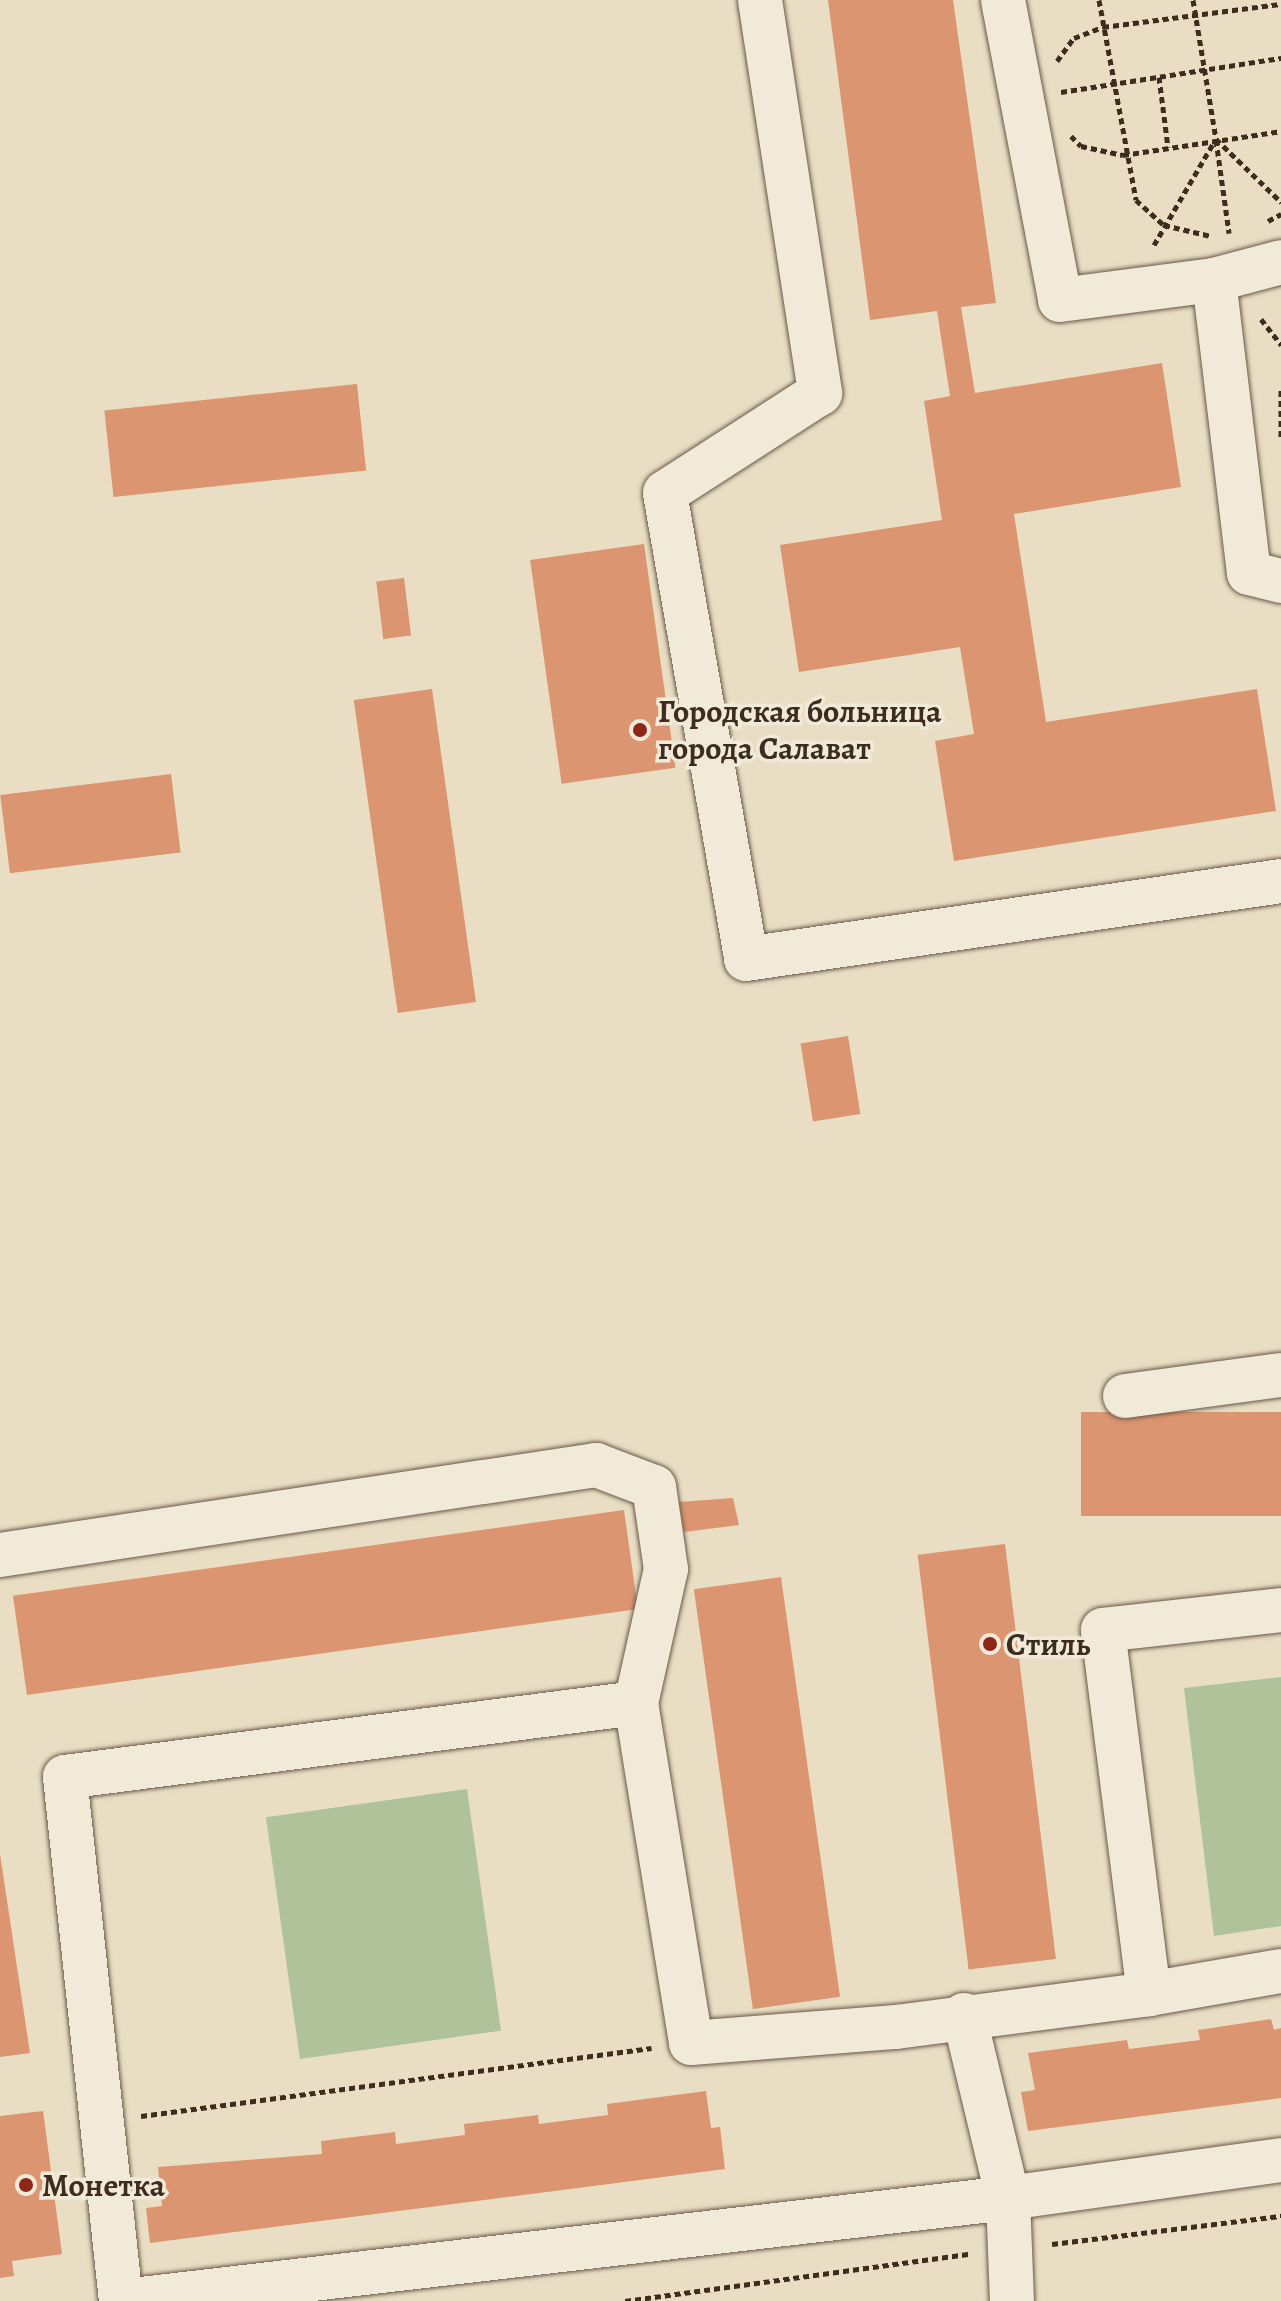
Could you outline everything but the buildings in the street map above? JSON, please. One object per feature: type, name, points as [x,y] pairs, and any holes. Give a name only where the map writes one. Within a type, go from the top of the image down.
[{"type":"lane","points":[[760,0],[820,393],[665,493],[746,959],[1281,881]]},
{"type":"lane","points":[[1003,0],[1060,300],[1135,285],[1222,260],[1281,262]]},
{"type":"lane","points":[[1222,260],[1249,573],[1281,581]]},
{"type":"lane","points":[[1125,1396],[1281,1375]]},
{"type":"lane","points":[[0,1555],[596,1465],[654,1487],[666,1569],[636,1703],[691,2043],[1149,1994],[1281,1971]]},
{"type":"lane","points":[[1149,1994],[1103,1630],[1281,1610]]},
{"type":"lane","points":[[636,1703],[65,1777],[123,2301],[1008,2198],[1281,2160]]},
{"type":"lane","points":[[964,2015],[1008,2198],[1012,2301]]},
{"type":"path","points":[[1099,0],[1123,155],[1136,200],[1164,225],[1222,260]]},
{"type":"path","points":[[1193,0],[1216,139],[1222,260]]},
{"type":"path","points":[[1239,0],[1240,9]]},
{"type":"path","points":[[1055,70],[1074,38],[1103,27],[1281,4]]},
{"type":"path","points":[[1053,81],[1050,93],[1281,58]]},
{"type":"path","points":[[1159,77],[1168,147]]},
{"type":"path","points":[[1065,129],[1081,146],[1123,155],[1281,131]]},
{"type":"path","points":[[1135,285],[1164,225],[1216,139]]},
{"type":"path","points":[[1216,139],[1281,202]]},
{"type":"path","points":[[1256,227],[1281,214]]},
{"type":"path","points":[[1222,260],[1243,234]]},
{"type":"path","points":[[1281,390],[1281,437]]},
{"type":"path","points":[[104,2121],[691,2043]]},
{"type":"path","points":[[625,2301],[1281,2216]]},
{"type":"green space","points":[[1281,1677],[1281,1926],[1214,1936],[1184,1688]]},
{"type":"green space","points":[[467,1789],[501,2031],[300,2059],[266,1817]]},
{"type":"place","name":"Городская больница города Салават","points":[[640,730]]},
{"type":"place","name":"Стиль","points":[[990,1644]]},
{"type":"place","name":"Монетка","points":[[26,2185]]}]
